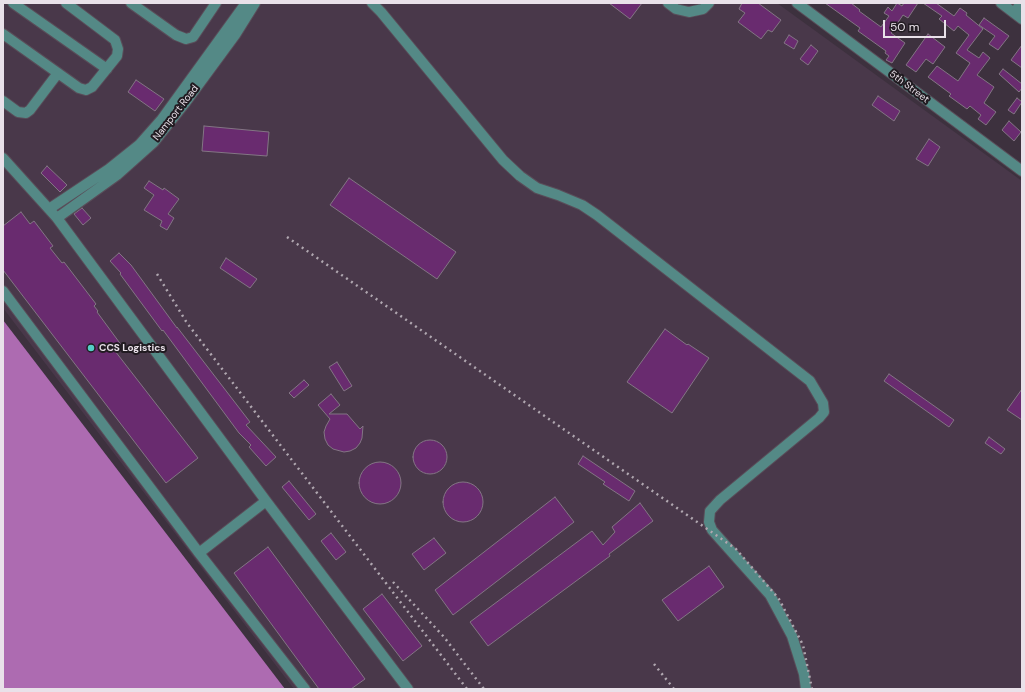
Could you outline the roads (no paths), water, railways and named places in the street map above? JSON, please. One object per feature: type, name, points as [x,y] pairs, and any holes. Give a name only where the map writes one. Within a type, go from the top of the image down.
[{"type":"street","points":[[13,3],[107,69]]},
{"type":"street","points":[[3,34],[79,88],[86,90],[92,87],[107,69],[117,56],[118,49],[115,40],[66,3]]},
{"type":"street","points":[[131,3],[176,35],[186,39],[193,37],[212,5]]},
{"type":"street","points":[[49,209],[109,169],[139,145],[162,119],[246,3]]},
{"type":"street","name":"Namport Road","points":[[57,218],[116,175],[154,142],[185,103],[234,36],[255,3]]},
{"type":"street","points":[[372,3],[503,160],[520,176],[537,188],[569,199],[597,214],[810,381],[823,403],[824,412],[819,418],[720,500],[710,511],[709,522],[712,530],[770,595],[792,636],[804,674],[806,689]]},
{"type":"street","points":[[668,3],[676,9],[689,12],[703,8],[708,3]]},
{"type":"street","name":"5th Street","points":[[797,3],[1022,171]]},
{"type":"street","points":[[1001,3],[1018,16],[1021,3]]},
{"type":"street","points":[[3,101],[18,112],[26,113],[30,110],[58,73]]},
{"type":"street","points":[[3,158],[57,218],[266,501],[408,689]]},
{"type":"street","points":[[3,291],[199,553],[305,689]]},
{"type":"street","points":[[199,553],[266,501]]},
{"type":"railway","points":[[287,237],[736,549],[779,599],[803,645],[812,689]]},
{"type":"railway","points":[[157,274],[187,323],[467,689]]},
{"type":"railway","points":[[393,582],[444,637],[484,689]]},
{"type":"railway","points":[[654,664],[674,689]]},
{"type":"place","name":"CCS Logistics","points":[[91,348]]}]
